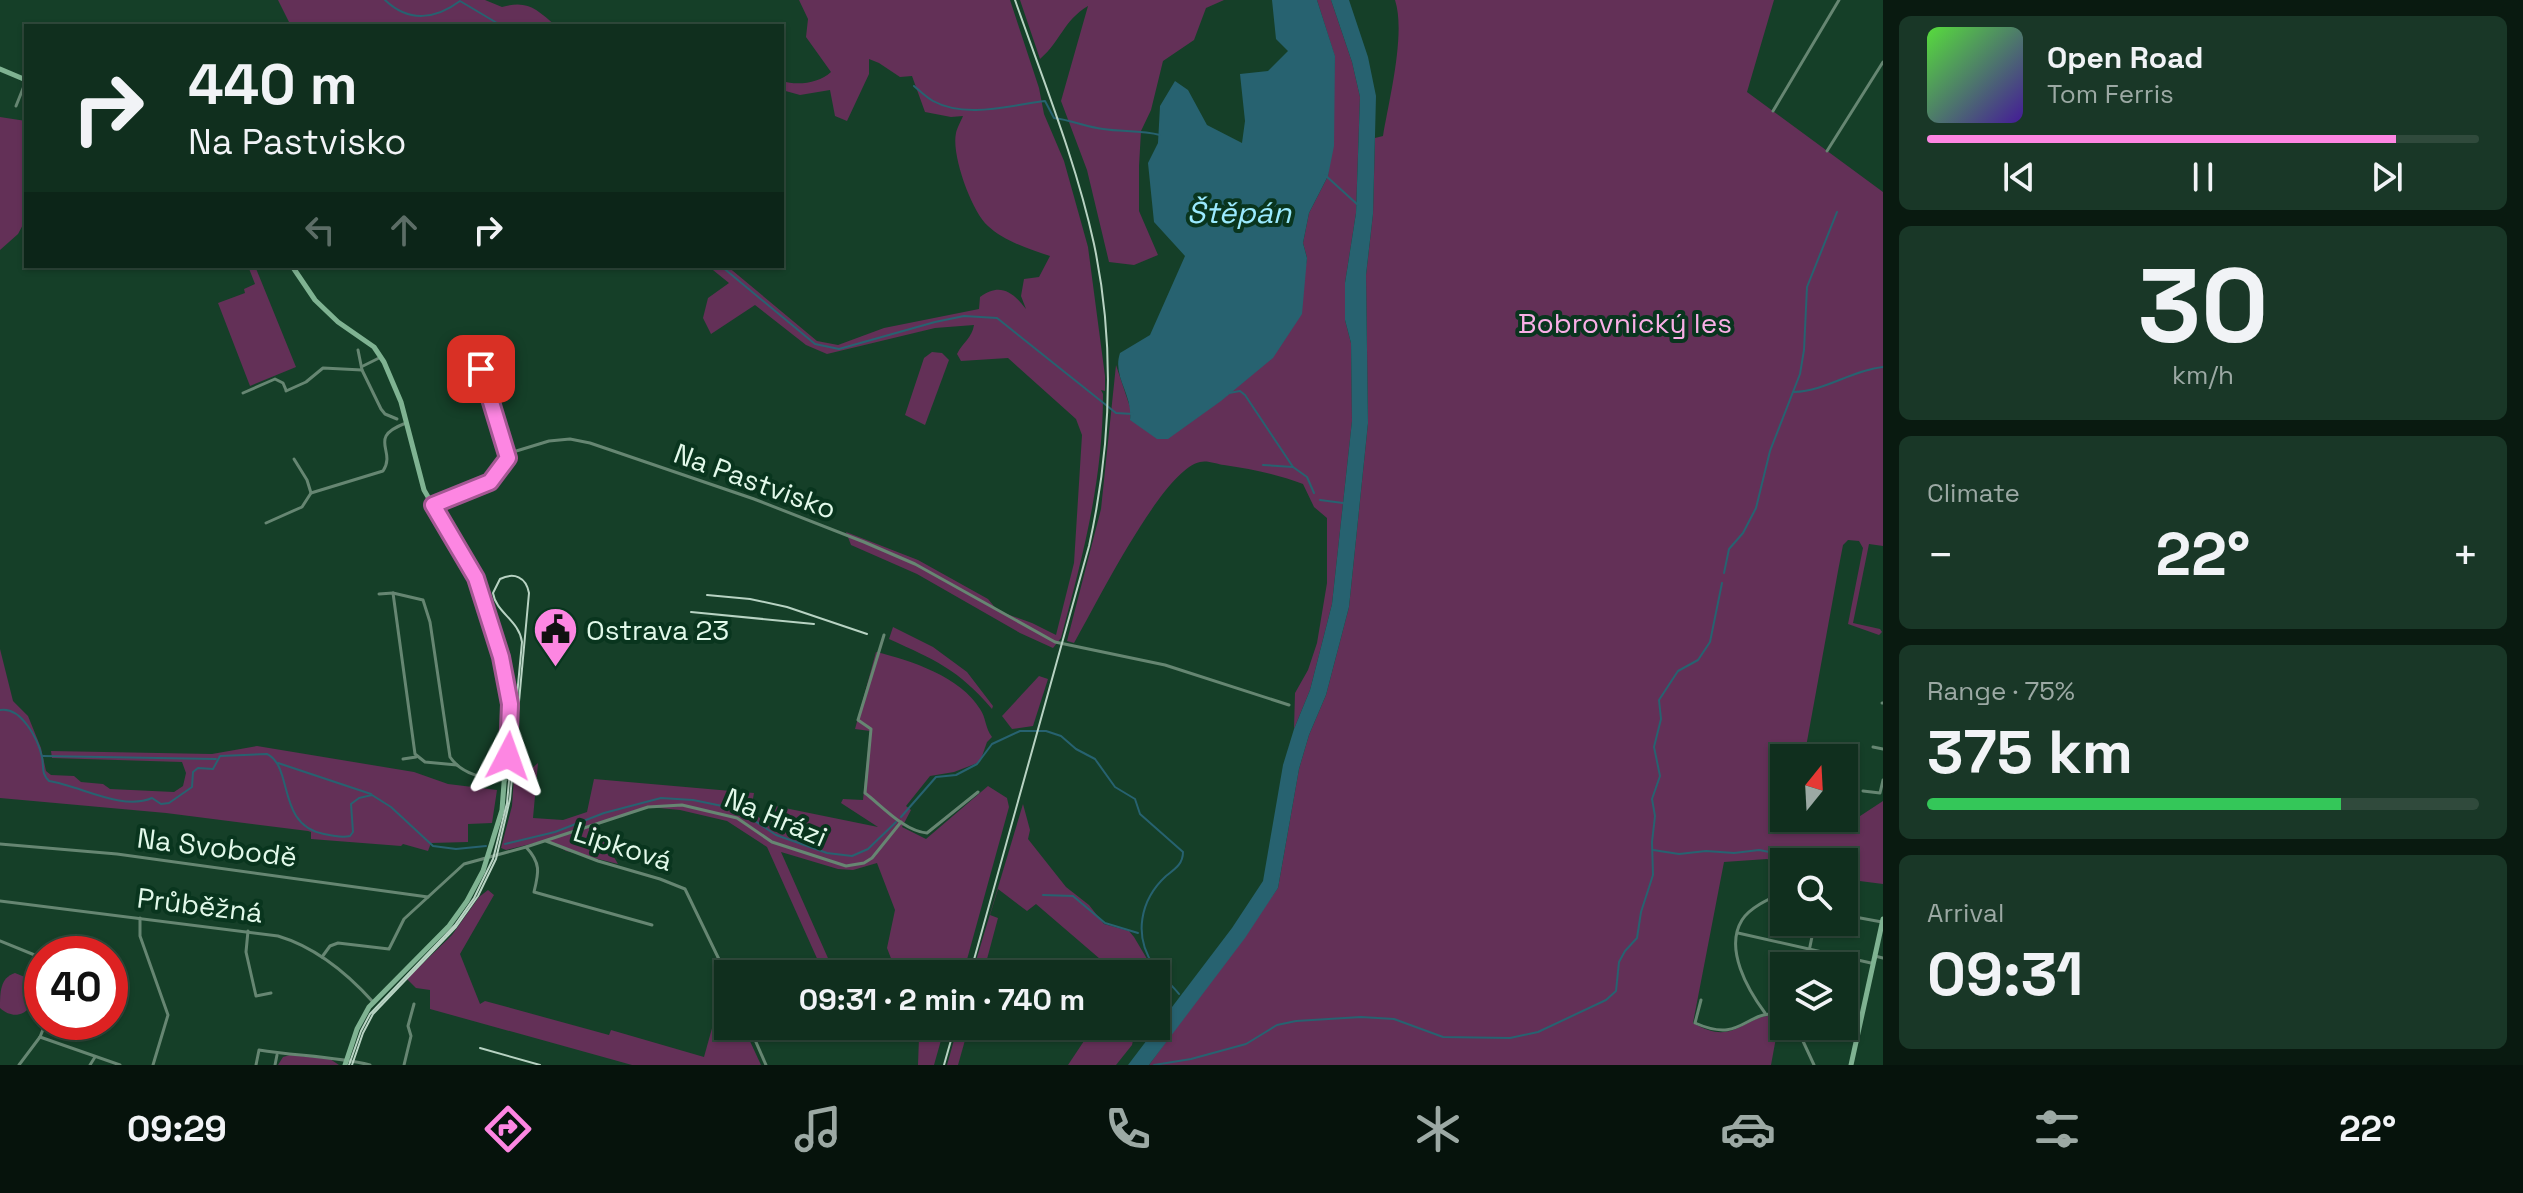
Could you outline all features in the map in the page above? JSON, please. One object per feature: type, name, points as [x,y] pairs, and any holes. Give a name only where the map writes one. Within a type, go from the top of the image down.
[{"type":"street","points":[[1773,111],[1839,0]]},
{"type":"street","points":[[1827,151],[1883,62]]},
{"type":"street","points":[[0,69],[24,80]]},
{"type":"street","points":[[16,106],[24,86]]},
{"type":"street","points":[[293,268],[324,310],[372,345],[381,357],[405,419],[420,478],[476,578],[506,672],[511,718],[501,817],[476,886],[457,915],[373,1002],[360,1022],[346,1063]]},
{"type":"street","points":[[474,349],[508,458]]},
{"type":"street","points":[[358,350],[385,414],[405,419]]},
{"type":"street","points":[[243,393],[271,379],[281,380],[286,392],[306,382],[323,368],[363,368],[381,357]]},
{"type":"street","points":[[397,419],[399,425]]},
{"type":"street","points":[[266,523],[302,507],[311,493],[383,471],[387,463],[384,438],[387,432],[405,419]]},
{"type":"street","name":"Na Pastvisko","points":[[433,505],[490,482],[513,452],[549,441],[570,439],[768,505],[915,564],[1036,633],[1062,644],[1165,665],[1289,705]]},
{"type":"street","points":[[294,459],[311,493]]},
{"type":"street","points":[[379,594],[393,593],[423,600],[429,616],[449,753],[457,765]]},
{"type":"street","points":[[393,593],[416,757]]},
{"type":"street","points":[[884,635],[858,720],[871,729],[865,793],[901,822],[927,833],[978,792]]},
{"type":"street","points":[[1873,747],[1883,749]]},
{"type":"street","points":[[403,759],[416,757],[425,762],[457,765],[481,777],[506,780]]},
{"type":"street","points":[[1863,791],[1882,796],[1883,780]]},
{"type":"street","name":"Na Hrázi","points":[[489,857],[546,841],[625,812],[659,805],[682,805],[737,818],[772,842],[846,866],[864,863],[872,858],[901,822]]},
{"type":"street","name":"Lipková","points":[[546,841],[685,889],[719,960]]},
{"type":"street","name":"Na Svobodě","points":[[0,844],[117,854],[428,897]]},
{"type":"street","points":[[526,847],[538,863],[534,892],[652,925]]},
{"type":"street","points":[[322,957],[330,946],[338,943],[389,949],[404,919],[464,864],[489,857]]},
{"type":"street","name":"Průběžná","points":[[0,901],[248,931],[291,940],[322,957],[373,1002]]},
{"type":"street","points":[[1765,1013],[1742,972],[1736,947],[1745,916],[1770,901]]},
{"type":"street","points":[[1851,1065],[1882,920],[1858,917]]},
{"type":"street","points":[[140,918],[140,936],[168,1015],[153,1065]]},
{"type":"street","points":[[248,931],[246,952],[256,996],[271,993]]},
{"type":"street","points":[[1738,933],[1874,960],[1883,958]]},
{"type":"street","points":[[1809,952],[1812,936]]},
{"type":"street","points":[[0,941],[24,951]]},
{"type":"street","points":[[1701,1000],[1695,1023],[1711,1030],[1731,1031],[1765,1013],[1770,1014]]},
{"type":"street","points":[[404,1065],[414,1004]]},
{"type":"street","points":[[19,1065],[38,1040]]},
{"type":"street","points":[[48,1040],[120,1065]]},
{"type":"street","points":[[755,1040],[766,1065]]},
{"type":"street","points":[[1802,1040],[1814,1065]]},
{"type":"street","points":[[256,1065],[259,1050],[277,1055],[304,1054],[370,1065]]},
{"type":"street","points":[[275,1065],[277,1055]]},
{"type":"street","points":[[90,1065],[95,1057]]},
{"type":"green space","points":[[278,0],[485,0],[502,7],[525,5],[554,24],[290,24]]},
{"type":"green space","points":[[799,0],[1010,0],[1039,88],[1044,114],[1064,161],[1088,247],[1105,376],[1105,391],[1101,390],[1102,426],[1096,488],[1061,638],[1053,648],[1020,633],[917,574],[851,545],[846,532],[918,560],[988,599],[998,611],[1056,635],[1074,563],[1082,435],[1076,419],[1008,358],[961,361],[957,354],[974,325],[935,328],[827,354],[806,345],[755,305],[711,334],[703,318],[708,298],[729,283],[710,268],[729,268],[817,341],[838,345],[884,328],[979,309],[980,297],[994,290],[1006,291],[1026,309],[1021,296],[1024,279],[1039,277],[1050,256],[1009,240],[982,219],[964,182],[957,155],[956,133],[963,116],[925,112],[912,76],[900,77],[869,59],[869,74],[847,121],[835,116],[830,90],[800,95],[784,91],[784,81],[808,82],[821,79],[831,72],[806,37],[808,19]]},
{"type":"green space","points":[[1020,0],[1224,0],[1206,8],[1194,40],[1163,61],[1151,110],[1141,131],[1139,211],[1158,255],[1134,265],[1109,262],[1087,170],[1061,101],[1088,6],[1073,18],[1040,59]]},
{"type":"green space","points":[[1317,0],[1331,0],[1360,97],[1356,213],[1345,283],[1345,320],[1351,343],[1352,421],[1332,604],[1310,690],[1294,729],[1295,693],[1308,670],[1317,643],[1327,583],[1327,518],[1314,507],[1303,484],[1264,472],[1209,462],[1200,462],[1185,471],[1149,513],[1074,643],[1067,641],[1101,509],[1116,365],[1131,410],[1130,420],[1303,283],[1307,258],[1303,243],[1309,213],[1328,176],[1335,57]]},
{"type":"green space","name":"Bobrovnický les","points":[[1395,0],[1774,0],[1747,92],[1883,192],[1883,546],[1869,544],[1853,623],[1882,632],[1879,635],[1848,624],[1863,548],[1859,541],[1848,540],[1843,545],[1807,744],[1770,744],[1770,832],[1858,832],[1858,817],[1883,801],[1883,884],[1858,881],[1858,848],[1770,848],[1770,860],[1724,862],[1693,1023],[1720,1032],[1770,1016],[1770,1040],[1776,1040],[1771,1065],[1149,1065],[1278,888],[1299,769],[1326,695],[1349,607],[1368,423],[1366,275],[1373,214],[1375,138],[1383,136],[1395,67],[1398,14]]},
{"type":"green space","points":[[0,117],[24,121],[24,223],[18,234],[0,250]]},
{"type":"green space","points":[[249,268],[256,268],[296,367],[250,386],[218,303],[245,293],[244,289],[255,284]]},
{"type":"green space","points":[[932,352],[942,353],[949,360],[925,425],[905,415],[924,358]]},
{"type":"green space","points":[[893,627],[933,647],[967,672],[993,706],[992,709],[957,675],[889,639]]},
{"type":"green space","points":[[0,649],[13,701],[28,716],[41,748],[46,771],[51,775],[74,776],[81,782],[103,784],[110,789],[174,792],[183,786],[186,773],[182,762],[52,758],[51,751],[212,754],[257,746],[414,772],[448,784],[497,790],[492,823],[468,824],[468,842],[431,843],[428,851],[403,844],[311,839],[311,832],[308,831],[166,813],[0,798]]},
{"type":"green space","points":[[876,652],[919,665],[948,679],[971,698],[983,715],[992,737],[980,762],[954,772],[930,776],[906,806],[911,810],[902,827],[926,839],[988,786],[1007,798],[1009,807],[967,960],[892,960],[887,948],[895,910],[877,863],[853,870],[838,869],[781,852],[829,960],[818,960],[767,847],[727,821],[680,810],[649,807],[595,825],[618,864],[566,851],[547,840],[506,850],[501,848],[512,806],[514,776],[522,777],[538,763],[533,818],[563,820],[587,812],[594,779],[754,793],[751,810],[770,827],[775,806],[878,827],[841,803],[843,799],[863,800],[870,731],[855,729]]},
{"type":"green space","points":[[1039,676],[1048,679],[1033,726],[1012,729],[1002,716]]},
{"type":"green space","points":[[1023,804],[1030,830],[1028,839],[1066,887],[1089,905],[1104,924],[1129,931],[1148,960],[1101,960],[1036,904],[1027,911],[998,889],[990,915],[998,918],[987,960],[976,960]]},
{"type":"green space","points":[[488,890],[494,895],[460,954],[480,1004],[485,1001],[609,1035],[611,1030],[704,1057],[714,1021],[714,1040],[749,1040],[761,1065],[632,1065],[430,1009],[430,990],[416,988],[407,979],[452,935],[479,897]]},
{"type":"green space","points":[[15,973],[24,977],[24,1012],[15,1015],[0,1008],[1,991],[10,975]]},
{"type":"green space","points":[[919,1040],[941,1040],[934,1065],[918,1065]]},
{"type":"green space","points":[[954,1040],[965,1040],[958,1065],[947,1065]]},
{"type":"green space","points":[[1085,1040],[1133,1040],[1116,1065],[1068,1065]]},
{"type":"green space","points":[[283,1057],[330,1059],[339,1065],[278,1065]]},
{"type":"water","name":"Štěpán","points":[[1272,0],[1317,0],[1335,56],[1334,146],[1328,176],[1309,213],[1303,243],[1307,258],[1302,314],[1273,358],[1168,439],[1157,439],[1130,420],[1129,402],[1118,362],[1120,353],[1150,335],[1185,256],[1154,222],[1148,163],[1158,143],[1160,106],[1175,81],[1188,90],[1207,125],[1242,143],[1245,121],[1240,74],[1268,71],[1288,51],[1276,39]]},
{"type":"water","points":[[1331,0],[1349,0],[1368,57],[1376,96],[1373,214],[1366,275],[1368,423],[1349,607],[1326,695],[1299,769],[1278,888],[1245,938],[1170,1037],[1170,1010],[1232,928],[1263,881],[1283,765],[1310,690],[1332,604],[1352,421],[1351,343],[1345,320],[1345,283],[1356,213],[1360,97]]},
{"type":"water","points":[[1147,1040],[1168,1040],[1149,1065],[1128,1065]]},
{"type":"waterway","points":[[385,0],[403,12],[422,16],[442,12],[460,1],[499,24]]},
{"type":"waterway","points":[[914,86],[933,101],[960,109],[989,109],[1045,101],[1054,118],[1097,128],[1160,135]]},
{"type":"waterway","points":[[1325,175],[1358,205]]},
{"type":"waterway","points":[[1724,573],[1729,549],[1743,533],[1756,508],[1770,451],[1800,374],[1807,287],[1837,212]]},
{"type":"waterway","points":[[723,268],[815,344],[839,349],[964,316],[997,318],[1116,413],[1133,414]]},
{"type":"waterway","points":[[1794,392],[1883,367]]},
{"type":"waterway","points":[[1229,393],[1240,391],[1245,395],[1293,467],[1307,477],[1314,493]]},
{"type":"waterway","points":[[1263,465],[1293,467]]},
{"type":"waterway","points":[[1320,500],[1343,503]]},
{"type":"waterway","points":[[1154,1065],[1246,1044],[1277,1025],[1296,1021],[1361,1017],[1394,1019],[1443,1037],[1510,1038],[1538,1032],[1606,1000],[1616,991],[1619,962],[1637,938],[1641,912],[1653,875],[1655,816],[1652,799],[1660,776],[1654,747],[1661,719],[1659,700],[1678,671],[1698,660],[1710,642],[1722,583]]},
{"type":"waterway","points":[[0,710],[15,713],[27,725],[40,750],[44,773],[49,781],[115,800],[128,802],[152,798],[161,804],[169,803],[192,787],[193,772],[198,768],[213,769],[220,756],[267,754],[281,771],[292,808],[309,829],[334,836],[350,836],[353,832],[351,804],[372,795],[391,807],[433,846],[456,849],[486,846]]},
{"type":"waterway","points":[[901,817],[936,777],[956,775],[977,764],[992,744],[1020,731],[1046,731],[1061,736],[1095,759],[1115,787],[1135,799],[1140,814],[1183,852],[1178,866],[1150,896],[1142,919],[1147,955],[1179,994]]},
{"type":"waterway","points":[[43,756],[216,759]]},
{"type":"waterway","points":[[278,763],[371,794]]},
{"type":"waterway","points":[[505,844],[555,832],[604,813],[661,798],[693,800],[737,809],[776,835],[827,853],[852,856],[868,849],[896,822]]},
{"type":"waterway","points":[[1653,850],[1679,854],[1706,851],[1770,852]]},
{"type":"waterway","points":[[1043,895],[1073,896],[1105,923],[1138,933]]},
{"type":"tram line","points":[[349,1065],[370,1014],[455,925],[474,898],[493,859],[507,803],[522,642],[517,628],[498,606],[493,593],[500,579],[519,577],[529,593],[510,799],[496,859],[478,896],[456,927],[373,1014],[352,1065]]},
{"type":"railway","points":[[974,960],[1089,546],[1102,471],[1108,395],[1101,282],[1087,213],[1015,0]]},
{"type":"railway","points":[[707,595],[750,599],[787,607],[867,634]]},
{"type":"railway","points":[[691,612],[814,624]]},
{"type":"railway","points":[[944,1065],[951,1040]]},
{"type":"railway","points":[[480,1048],[540,1065]]},
{"type":"place","name":"Ostrava 23","points":[[555,669]]},
{"type":"route","points":[[481,369],[508,458],[490,482],[433,505],[476,578],[501,657],[510,704],[508,756]]}]
